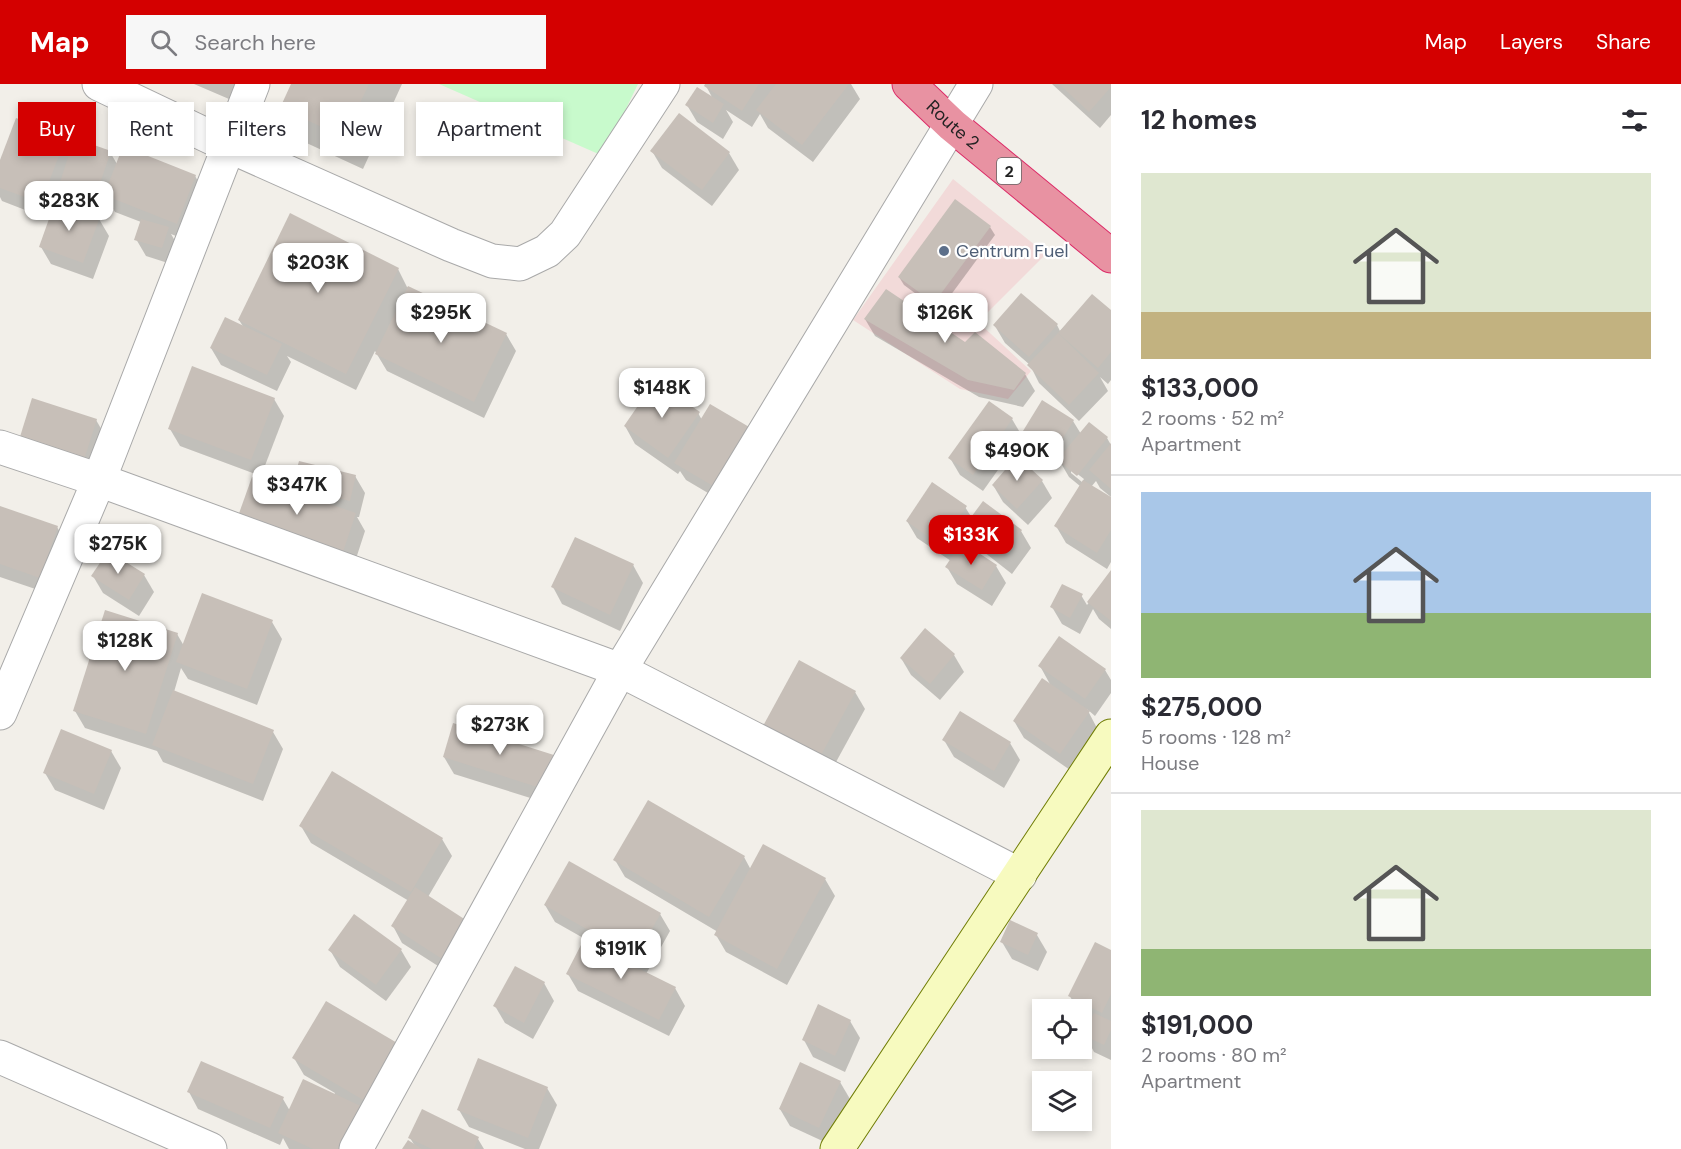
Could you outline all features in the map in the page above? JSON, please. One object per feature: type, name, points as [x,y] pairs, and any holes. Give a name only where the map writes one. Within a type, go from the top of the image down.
[{"type":"highway","name":"Route 2","points":[[909,84],[952,125],[1111,256]]},
{"type":"main road","points":[[837,1149],[1111,736]]},
{"type":"street","points":[[99,84],[206,135]]},
{"type":"street","points":[[246,102],[253,84]]},
{"type":"street","points":[[251,156],[451,245],[492,261],[520,264],[547,251],[566,234],[663,84]]},
{"type":"street","points":[[356,1149],[620,670],[976,84]]},
{"type":"street","points":[[0,713],[99,480],[225,156]]},
{"type":"street","points":[[0,447],[99,480],[620,670],[1020,875]]},
{"type":"street","points":[[0,1057],[210,1149]]},
{"type":"shaded area","points":[[953,179],[1046,254],[978,322],[1031,371],[1008,399],[960,389],[853,320]]},
{"type":"green space","points":[[439,84],[638,84],[603,156],[563,138],[563,102],[480,102]]},
{"type":"building","points":[[291,84],[369,84],[361,102],[320,102],[320,126],[308,121],[308,102],[283,102]]},
{"type":"building","points":[[705,84],[759,84],[742,111],[704,86]]},
{"type":"building","points":[[776,84],[849,84],[802,145],[756,110]]},
{"type":"building","points":[[1059,84],[1111,84],[1111,87],[1089,112]]},
{"type":"building","points":[[697,87],[724,104],[713,123],[685,105]]},
{"type":"building","points":[[679,113],[730,152],[702,190],[650,151]]},
{"type":"building","points":[[16,118],[18,119],[18,156],[59,156],[41,203],[0,188],[0,160]]},
{"type":"building","points":[[96,146],[108,150],[109,156],[93,204],[57,192],[68,156],[96,156]]},
{"type":"building","points":[[119,156],[148,156],[196,175],[177,224],[104,195]]},
{"type":"building","name":"Centrum Fuel","points":[[955,199],[991,226],[934,303],[898,277]]},
{"type":"building","points":[[55,202],[100,217],[83,263],[39,247]]},
{"type":"building","points":[[290,213],[399,268],[346,374],[238,320]]},
{"type":"building","points":[[141,219],[169,227],[162,248],[134,240]]},
{"type":"building","points":[[408,286],[507,333],[474,402],[375,354]]},
{"type":"building","points":[[886,289],[965,342],[975,332],[1026,373],[1014,390],[968,380],[864,319]]},
{"type":"building","points":[[1021,293],[1058,324],[1029,357],[993,325]]},
{"type":"building","points":[[1092,294],[1111,310],[1111,352],[1098,368],[1058,333]]},
{"type":"building","points":[[225,317],[282,344],[267,375],[210,348]]},
{"type":"building","points":[[1058,333],[1099,373],[1069,405],[1027,365]]},
{"type":"building","points":[[192,366],[275,398],[251,460],[168,429]]},
{"type":"building","points":[[655,381],[700,412],[668,458],[624,426]]},
{"type":"building","points":[[32,398],[97,419],[84,460],[19,440]]},
{"type":"building","points":[[1042,400],[1074,420],[1055,451],[1023,431]]},
{"type":"building","points":[[989,401],[1013,418],[973,475],[948,458]]},
{"type":"building","points":[[710,404],[756,431],[720,490],[674,463]]},
{"type":"building","points":[[1089,422],[1108,437],[1077,476],[1057,460]]},
{"type":"building","points":[[1111,443],[1111,489],[1089,470]]},
{"type":"building","points":[[1017,456],[1043,480],[1017,509],[992,485]]},
{"type":"building","points":[[299,461],[356,475],[350,501],[292,487]]},
{"type":"building","points":[[252,477],[356,513],[342,555],[237,519]]},
{"type":"building","points":[[1083,480],[1111,497],[1111,530],[1097,553],[1054,526]]},
{"type":"building","points":[[932,482],[967,506],[940,545],[906,521]]},
{"type":"building","points":[[983,501],[1022,530],[1002,558],[963,528]]},
{"type":"building","points":[[0,506],[58,526],[40,578],[0,564]]},
{"type":"building","points":[[575,537],[634,564],[610,615],[551,587]]},
{"type":"building","points":[[962,542],[997,565],[982,590],[945,567]]},
{"type":"building","points":[[108,551],[145,574],[129,600],[91,576]]},
{"type":"building","points":[[1111,570],[1111,621],[1087,602]]},
{"type":"building","points":[[1062,584],[1083,594],[1070,618],[1050,607]]},
{"type":"building","points":[[202,593],[273,620],[247,689],[176,662]]},
{"type":"building","points":[[105,610],[178,633],[146,734],[73,711]]},
{"type":"building","points":[[925,628],[955,654],[930,684],[900,658]]},
{"type":"building","points":[[1059,636],[1106,669],[1085,699],[1038,666]]},
{"type":"building","points":[[799,660],[856,691],[820,757],[763,726]]},
{"type":"building","points":[[1042,678],[1090,711],[1060,754],[1013,721]]},
{"type":"building","points":[[173,690],[274,730],[253,784],[152,745]]},
{"type":"building","points":[[960,711],[1011,742],[994,771],[942,740]]},
{"type":"building","points":[[453,723],[557,756],[547,790],[443,757]]},
{"type":"building","points":[[61,729],[112,750],[94,794],[43,773]]},
{"type":"building","points":[[332,771],[443,838],[411,892],[299,826]]},
{"type":"building","points":[[648,800],[745,856],[709,917],[613,860]]},
{"type":"building","points":[[763,844],[826,878],[777,969],[714,935]]},
{"type":"building","points":[[569,861],[661,913],[636,957],[544,905]]},
{"type":"building","points":[[415,887],[475,926],[450,964],[391,926]]},
{"type":"building","points":[[354,914],[402,949],[376,985],[328,950]]},
{"type":"building","points":[[1010,920],[1038,933],[1028,955],[1000,942]]},
{"type":"building","points":[[583,941],[676,987],[659,1020],[566,974]]},
{"type":"building","points":[[1095,942],[1111,950],[1111,994],[1102,1013],[1092,1008],[1092,999],[1074,999],[1068,996]]},
{"type":"building","points":[[515,966],[545,982],[524,1023],[493,1006]]},
{"type":"building","points":[[326,1001],[404,1047],[370,1104],[292,1058]]},
{"type":"building","points":[[818,1004],[851,1020],[835,1056],[802,1040]]},
{"type":"building","points":[[1094,1013],[1111,1021],[1111,1030],[1104,1045],[1092,1039]]},
{"type":"building","points":[[478,1058],[548,1087],[528,1138],[457,1110]]},
{"type":"building","points":[[201,1061],[284,1097],[270,1128],[187,1092]]},
{"type":"building","points":[[800,1062],[841,1081],[819,1128],[779,1109]]},
{"type":"building","points":[[303,1079],[367,1109],[348,1149],[313,1149],[278,1133]]},
{"type":"building","points":[[422,1109],[479,1137],[474,1149],[432,1149],[408,1138]]},
{"type":"building","points":[[408,1140],[422,1149],[402,1149]]},
{"type":"place","name":"Centrum Fuel","points":[[944,251]]}]
